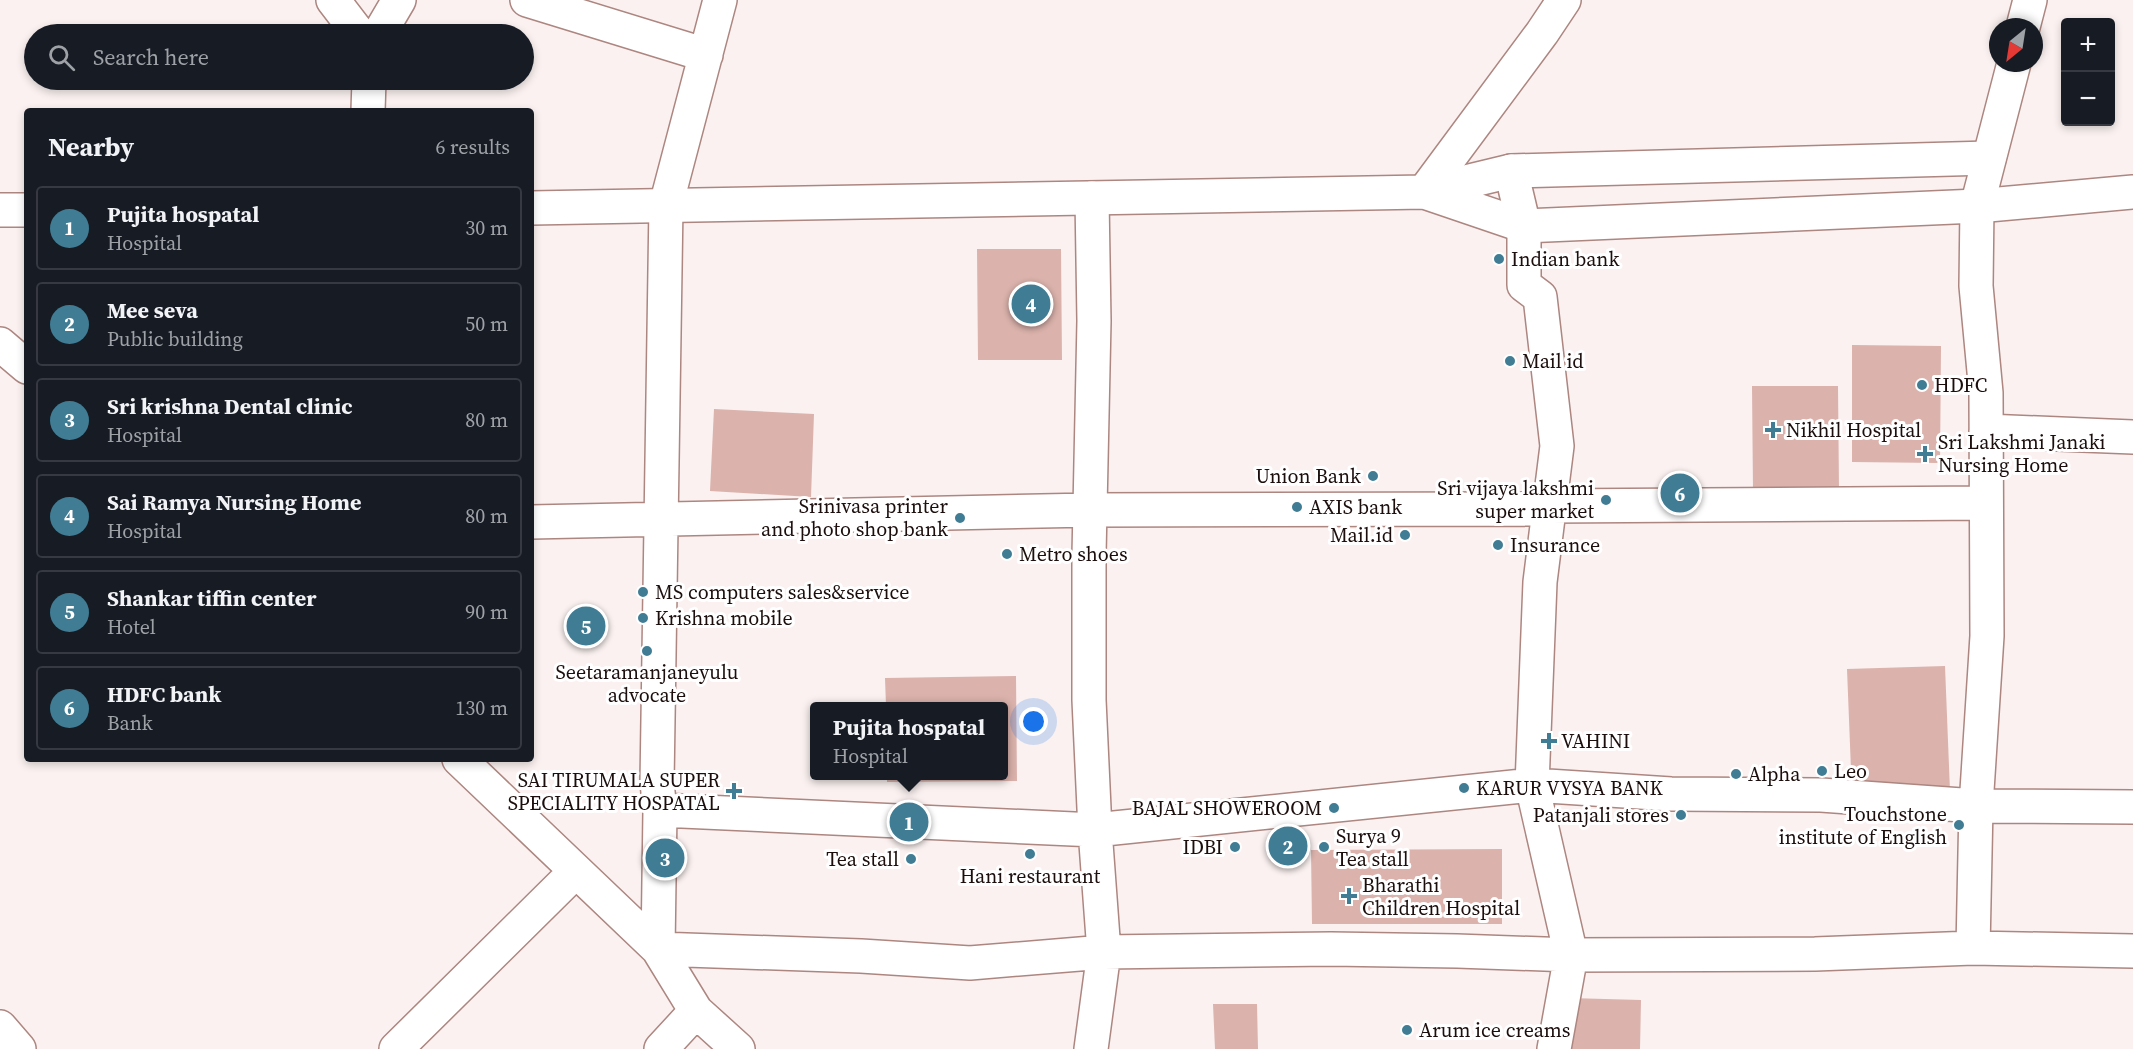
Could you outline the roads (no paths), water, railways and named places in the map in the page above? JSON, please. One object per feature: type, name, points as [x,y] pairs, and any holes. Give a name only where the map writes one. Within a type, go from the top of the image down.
[{"type":"main road","points":[[333,0],[351,24]]},
{"type":"main road","points":[[385,24],[399,0]]},
{"type":"main road","points":[[527,0],[706,55]]},
{"type":"main road","points":[[658,949],[660,810],[657,783],[666,205],[720,0]]},
{"type":"main road","points":[[1424,192],[1564,0]]},
{"type":"main road","points":[[2025,18],[2030,0]]},
{"type":"main road","points":[[1973,948],[1976,806],[1987,636],[1986,393],[1976,286],[1977,206],[2012,72]]},
{"type":"main road","points":[[368,108],[369,90]]},
{"type":"main road","points":[[534,208],[1424,192],[1511,171],[1989,158]]},
{"type":"main road","points":[[1511,171],[1524,226],[1524,285],[1540,297],[1557,446],[1540,582],[1532,785],[1571,956],[1554,1049]]},
{"type":"main road","points":[[1424,192],[1524,226],[1977,206],[2133,192]]},
{"type":"main road","points":[[1091,1049],[1104,952],[1089,700],[1089,555],[1094,321],[1092,198]]},
{"type":"main road","points":[[0,210],[24,210]]},
{"type":"main road","points":[[0,344],[24,364]]},
{"type":"main road","points":[[1986,431],[2133,437]]},
{"type":"main road","points":[[534,522],[1091,510],[1549,509],[1550,506],[1986,502]]},
{"type":"main road","points":[[462,762],[658,949],[696,1011],[738,1049]]},
{"type":"main road","points":[[660,810],[1095,830],[1532,785],[1671,794],[1821,795],[1976,806],[2133,807]]},
{"type":"main road","points":[[396,1049],[576,871]]},
{"type":"main road","points":[[658,949],[861,956],[970,963],[1104,952],[1331,949],[1571,956],[1815,954],[1973,948],[2133,951]]},
{"type":"main road","points":[[661,1049],[696,1011]]},
{"type":"main road","points":[[0,1027],[19,1049]]},
{"type":"place","name":"Indian bank","points":[[1499,259]]},
{"type":"place","name":"Sai Ramya Nursing Home","points":[[1031,304]]},
{"type":"place","name":"Mail id","points":[[1510,361]]},
{"type":"place","name":"HDFC","points":[[1922,385]]},
{"type":"place","name":"Nikhil Hospital","points":[[1773,430]]},
{"type":"place","name":"Sri Lakshmi Janaki Nursing Home","points":[[1925,454]]},
{"type":"place","name":"Union Bank","points":[[1373,476]]},
{"type":"place","name":"HDFC bank","points":[[1680,493]]},
{"type":"place","name":"Sri vijaya lakshmi super market","points":[[1606,500]]},
{"type":"place","name":"AXIS bank","points":[[1297,507]]},
{"type":"place","name":"Srinivasa printer and photo shop bank","points":[[960,518]]},
{"type":"place","name":"Mail.id","points":[[1405,535]]},
{"type":"place","name":"Insurance","points":[[1498,545]]},
{"type":"place","name":"Metro shoes","points":[[1007,554]]},
{"type":"place","name":"MS computers sales&service","points":[[643,592]]},
{"type":"place","name":"Krishna mobile","points":[[643,618]]},
{"type":"place","name":"Shankar tiffin center","points":[[586,626]]},
{"type":"place","name":"Seetaramanjaneyulu advocate","points":[[647,651]]},
{"type":"place","name":"VAHINI","points":[[1549,741]]},
{"type":"place","name":"Leo","points":[[1822,771]]},
{"type":"place","name":"Alpha","points":[[1736,774]]},
{"type":"place","name":"KARUR VYSYA BANK","points":[[1464,788]]},
{"type":"place","name":"SAI TIRUMALA SUPER SPECIALITY HOSPATAL","points":[[734,791]]},
{"type":"place","name":"BAJAL SHOWEROOM","points":[[1334,808]]},
{"type":"place","name":"Patanjali stores","points":[[1681,815]]},
{"type":"place","name":"Pujita hospatal","points":[[909,822]]},
{"type":"place","name":"Touchstone institute of English","points":[[1959,825]]},
{"type":"place","name":"Mee seva","points":[[1288,846]]},
{"type":"place","name":"IDBI","points":[[1235,847]]},
{"type":"place","name":"Surya 9 Tea stall","points":[[1324,847]]},
{"type":"place","name":"Hani restaurant","points":[[1030,854]]},
{"type":"place","name":"Sri krishna Dental clinic","points":[[665,858]]},
{"type":"place","name":"Tea stall","points":[[911,859]]},
{"type":"place","name":"Bharathi Children Hospital","points":[[1349,896]]},
{"type":"place","name":"Arum ice creams","points":[[1407,1030]]}]
